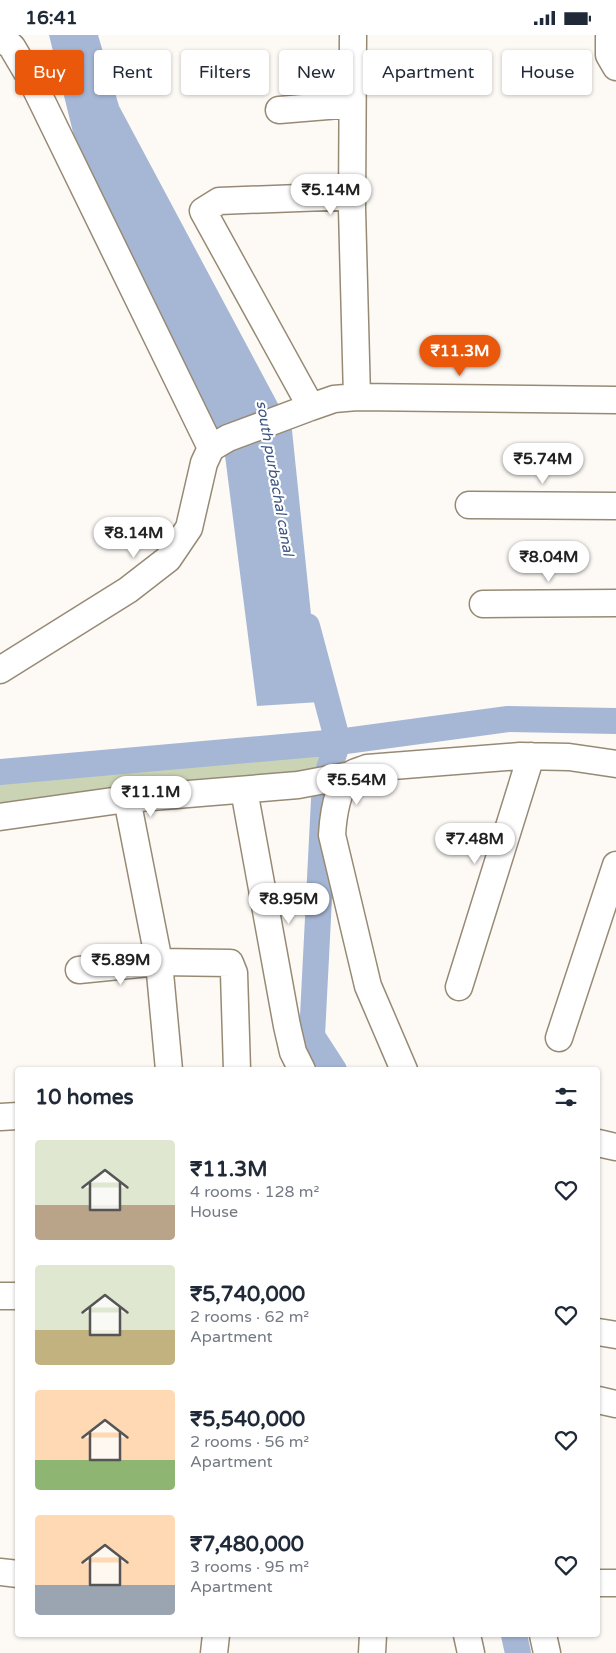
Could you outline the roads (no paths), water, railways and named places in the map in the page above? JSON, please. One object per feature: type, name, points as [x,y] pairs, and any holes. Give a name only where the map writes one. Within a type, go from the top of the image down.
[{"type":"street","points":[[353,35],[352,196],[357,397]]},
{"type":"street","points":[[609,35],[609,55],[616,67]]},
{"type":"street","points":[[0,36],[12,47],[31,79],[220,443]]},
{"type":"street","points":[[278,110],[352,104]]},
{"type":"street","points":[[312,407],[203,211],[219,201],[352,196]]},
{"type":"street","points":[[0,670],[128,590],[168,559],[189,529],[204,463],[220,443],[334,399],[357,397],[616,401]]},
{"type":"street","points":[[469,505],[616,506]]},
{"type":"street","points":[[483,604],[616,603]]},
{"type":"street","points":[[459,987],[531,756]]},
{"type":"street","points":[[0,817],[127,799],[298,785],[342,776],[367,768],[531,756],[569,757],[616,764]]},
{"type":"street","points":[[342,776],[340,795],[334,813],[332,835],[368,986],[403,1067]]},
{"type":"street","points":[[244,790],[287,1026],[293,1052],[300,1067]]},
{"type":"street","points":[[127,799],[159,961],[170,1067]]},
{"type":"street","points":[[559,1038],[616,865]]},
{"type":"street","points":[[79,970],[159,961],[230,963],[234,973],[237,1067]]},
{"type":"street","points":[[0,1117],[15,1117]]},
{"type":"street","points":[[600,1143],[616,1147]]},
{"type":"street","points":[[0,1297],[15,1296]]},
{"type":"street","points":[[600,1332],[616,1335]]},
{"type":"street","points":[[600,1401],[616,1404]]},
{"type":"street","points":[[0,1572],[15,1574]]},
{"type":"street","points":[[600,1583],[616,1583]]},
{"type":"street","points":[[214,1653],[216,1637]]},
{"type":"street","points":[[372,1653],[373,1637]]},
{"type":"street","points":[[467,1637],[470,1653]]},
{"type":"street","points":[[543,1637],[547,1653]]},
{"type":"water","points":[[49,35],[98,35],[102,50],[94,50],[94,95],[116,95],[119,106],[292,430],[320,702],[257,706],[223,440],[85,181],[64,95],[84,95],[84,50],[53,50]]},
{"type":"waterway","name":"south purbachal canal","points":[[307,626],[338,742],[325,780],[312,1036],[332,1067]]},
{"type":"waterway","points":[[0,772],[338,742],[508,719],[616,721]]},
{"type":"waterway","name":"south purbachal canal","points":[[514,1637],[518,1653]]}]
